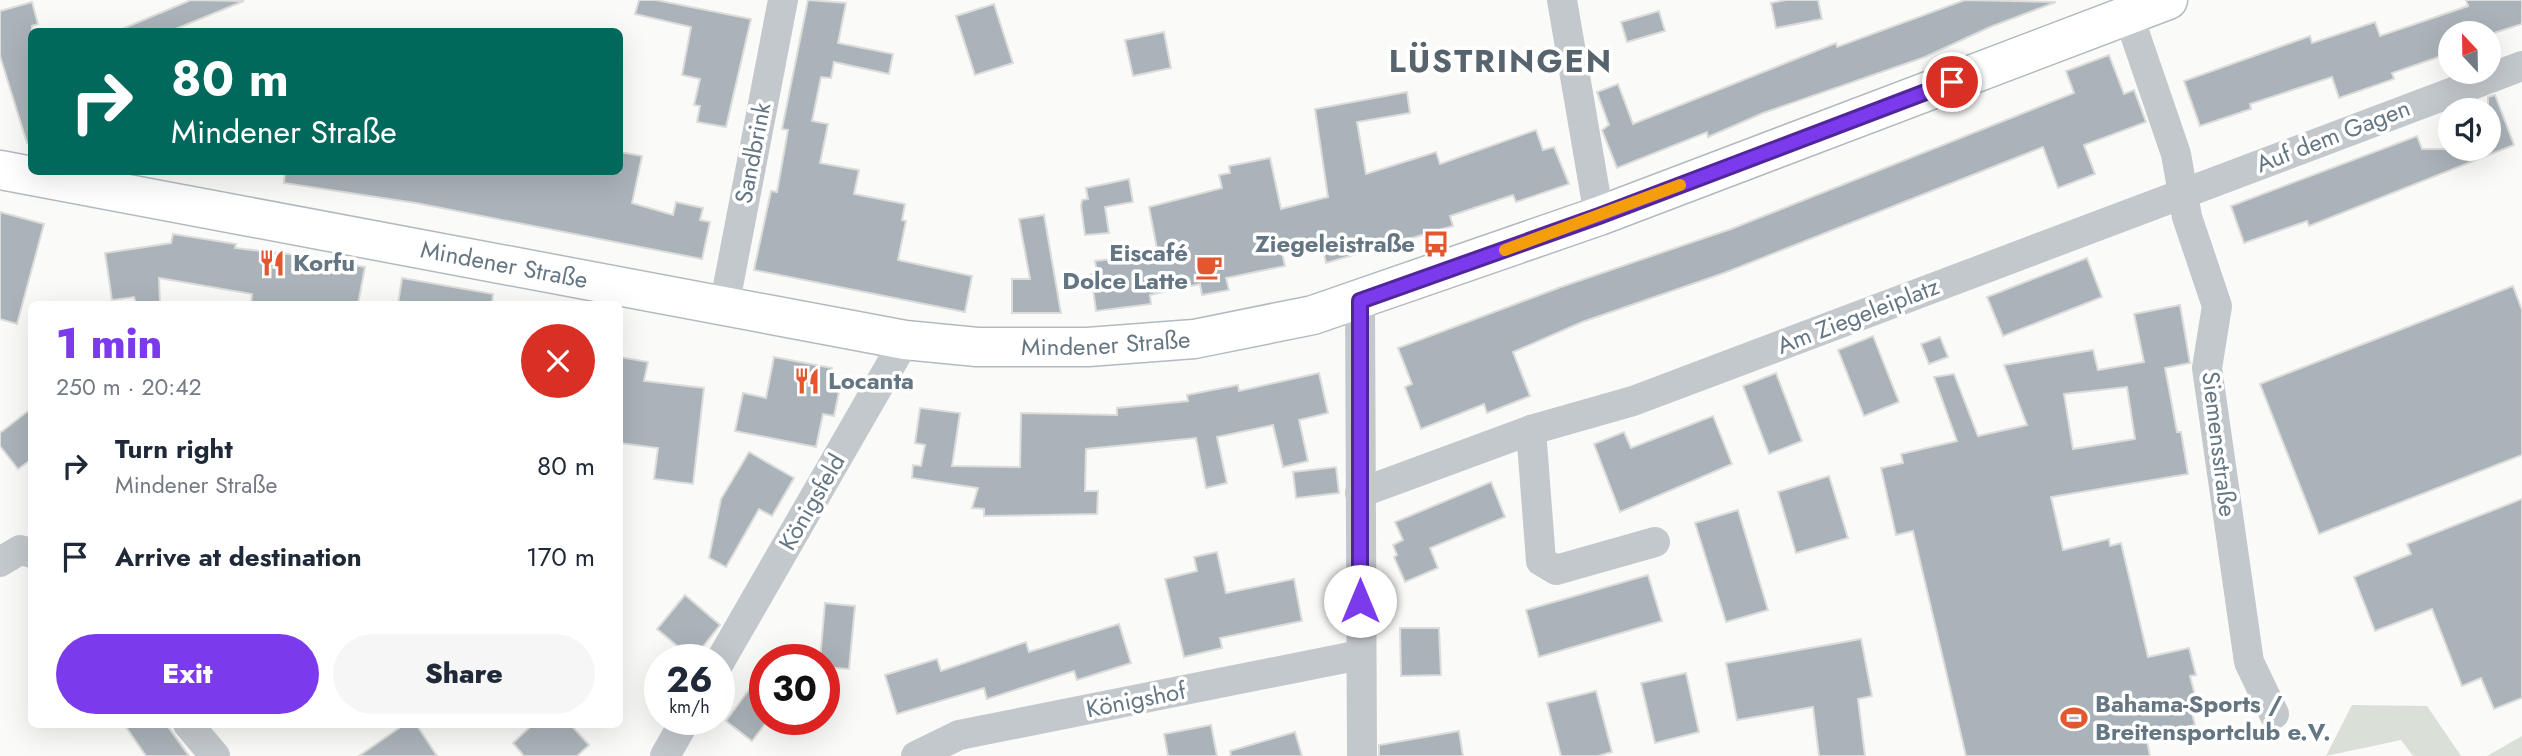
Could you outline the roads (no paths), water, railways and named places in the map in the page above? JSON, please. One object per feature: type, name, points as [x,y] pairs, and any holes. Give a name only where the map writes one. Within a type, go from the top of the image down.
[{"type":"main road","name":"Mindener Straße","points":[[0,170],[905,340],[977,347],[1051,348],[1194,339],[1300,318],[1360,301],[1599,216],[2168,0]]},
{"type":"street","name":"Sandbrink","points":[[724,307],[783,0]]},
{"type":"street","points":[[1562,0],[1599,216]]},
{"type":"street","name":"Siemensstraße","points":[[2128,15],[2176,154],[2186,217],[2217,306],[2207,368],[2249,662],[2274,714]]},
{"type":"street","name":"Auf dem Gagen","points":[[2183,193],[2522,65]]},
{"type":"street","name":"Am Ziegeleiplatz","points":[[1360,493],[1531,430],[1633,401],[2183,193]]},
{"type":"street","points":[[1360,301],[1362,756]]},
{"type":"street","name":"Königsfeld","points":[[730,644],[905,340]]},
{"type":"street","points":[[1531,430],[1541,561],[1556,570],[1655,542]]},
{"type":"street","points":[[0,562],[20,550],[28,551]]},
{"type":"street","name":"Königshof","points":[[916,756],[959,735],[1360,655]]},
{"type":"street","points":[[191,728],[215,756]]},
{"type":"street","points":[[665,756],[677,735]]},
{"type":"place","name":"Ziegeleistraße","points":[[1436,244]]},
{"type":"place","name":"Korfu","points":[[272,263]]},
{"type":"place","name":"Eiscafé Dolce Latte","points":[[1209,267]]},
{"type":"place","name":"Locanta","points":[[807,381]]},
{"type":"place","name":"Bahama-Sports / Breitensportclub e.V.","points":[[2074,718]]},
{"type":"district","name":"LÜSTRINGEN","points":[[1501,61]]}]
